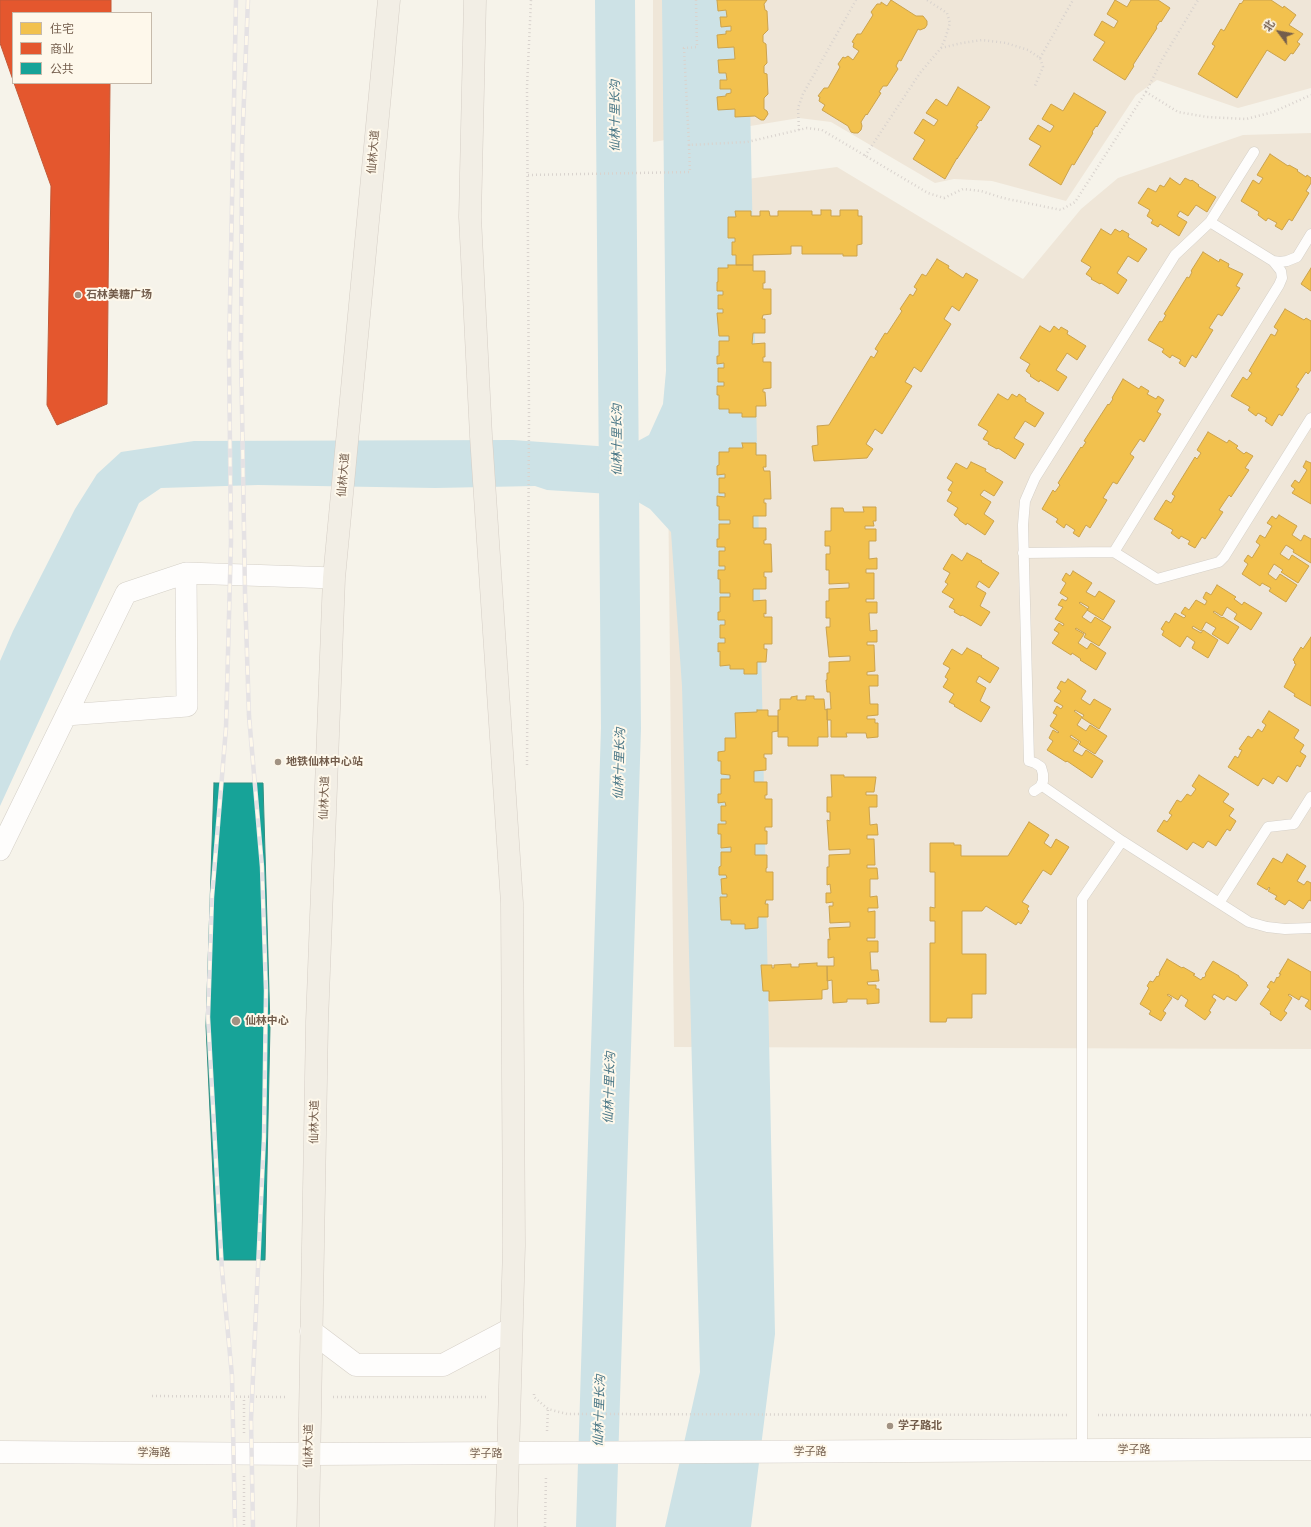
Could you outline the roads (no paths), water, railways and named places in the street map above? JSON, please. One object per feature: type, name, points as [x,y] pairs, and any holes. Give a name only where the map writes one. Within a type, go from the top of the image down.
[{"type":"main road","name":"仙林大道","points":[[308,1527],[317,1022],[334,578],[389,0]]},
{"type":"main road","points":[[475,0],[470,217],[480,436],[512,903],[514,1246],[506,1527]]},
{"type":"main road","points":[[311,1331],[356,1365],[443,1365],[511,1329]]},
{"type":"main road","name":"学子路","points":[[309,1454],[1311,1449]]},
{"type":"main road","name":"学海路","points":[[0,1452],[309,1454]]},
{"type":"street","points":[[66,715],[188,706],[186,573]]},
{"type":"street","points":[[0,850],[126,593],[186,573],[334,578]]},
{"type":"lane","points":[[1254,152],[1210,222],[1175,255],[1035,478],[1025,501],[1023,513],[1029,761],[1040,767],[1043,774],[1043,781],[1037,788],[1249,922],[1267,927],[1285,929],[1311,928]]},
{"type":"lane","points":[[1210,222],[1273,260],[1280,262],[1288,261],[1297,257],[1311,234]]},
{"type":"lane","points":[[1114,552],[1279,285],[1282,278],[1281,271],[1273,260]]},
{"type":"lane","points":[[1024,553],[1114,552],[1157,578],[1219,562],[1224,557],[1311,418]]},
{"type":"lane","points":[[1219,903],[1268,827],[1294,824],[1311,797]]},
{"type":"lane","points":[[1082,1450],[1082,899],[1122,841]]},
{"type":"waterway","name":"仙林十里长沟","points":[[596,1527],[621,728],[615,0]]},
{"type":"railway","points":[[235,1527],[232,1376],[222,1270],[208,1017],[212,897],[226,728],[231,541],[229,354],[236,0]]},
{"type":"railway","points":[[248,0],[242,148],[241,348],[245,592],[249,716],[262,867],[266,991],[264,1137],[251,1420],[253,1527]]},
{"type":"place","name":"石林美糖广场","points":[[78,295]]},
{"type":"place","name":"地铁仙林中心站","points":[[278,762]]},
{"type":"place","name":"仙林中心","points":[[236,1021]]},
{"type":"place","name":"学子路北","points":[[890,1426]]}]
